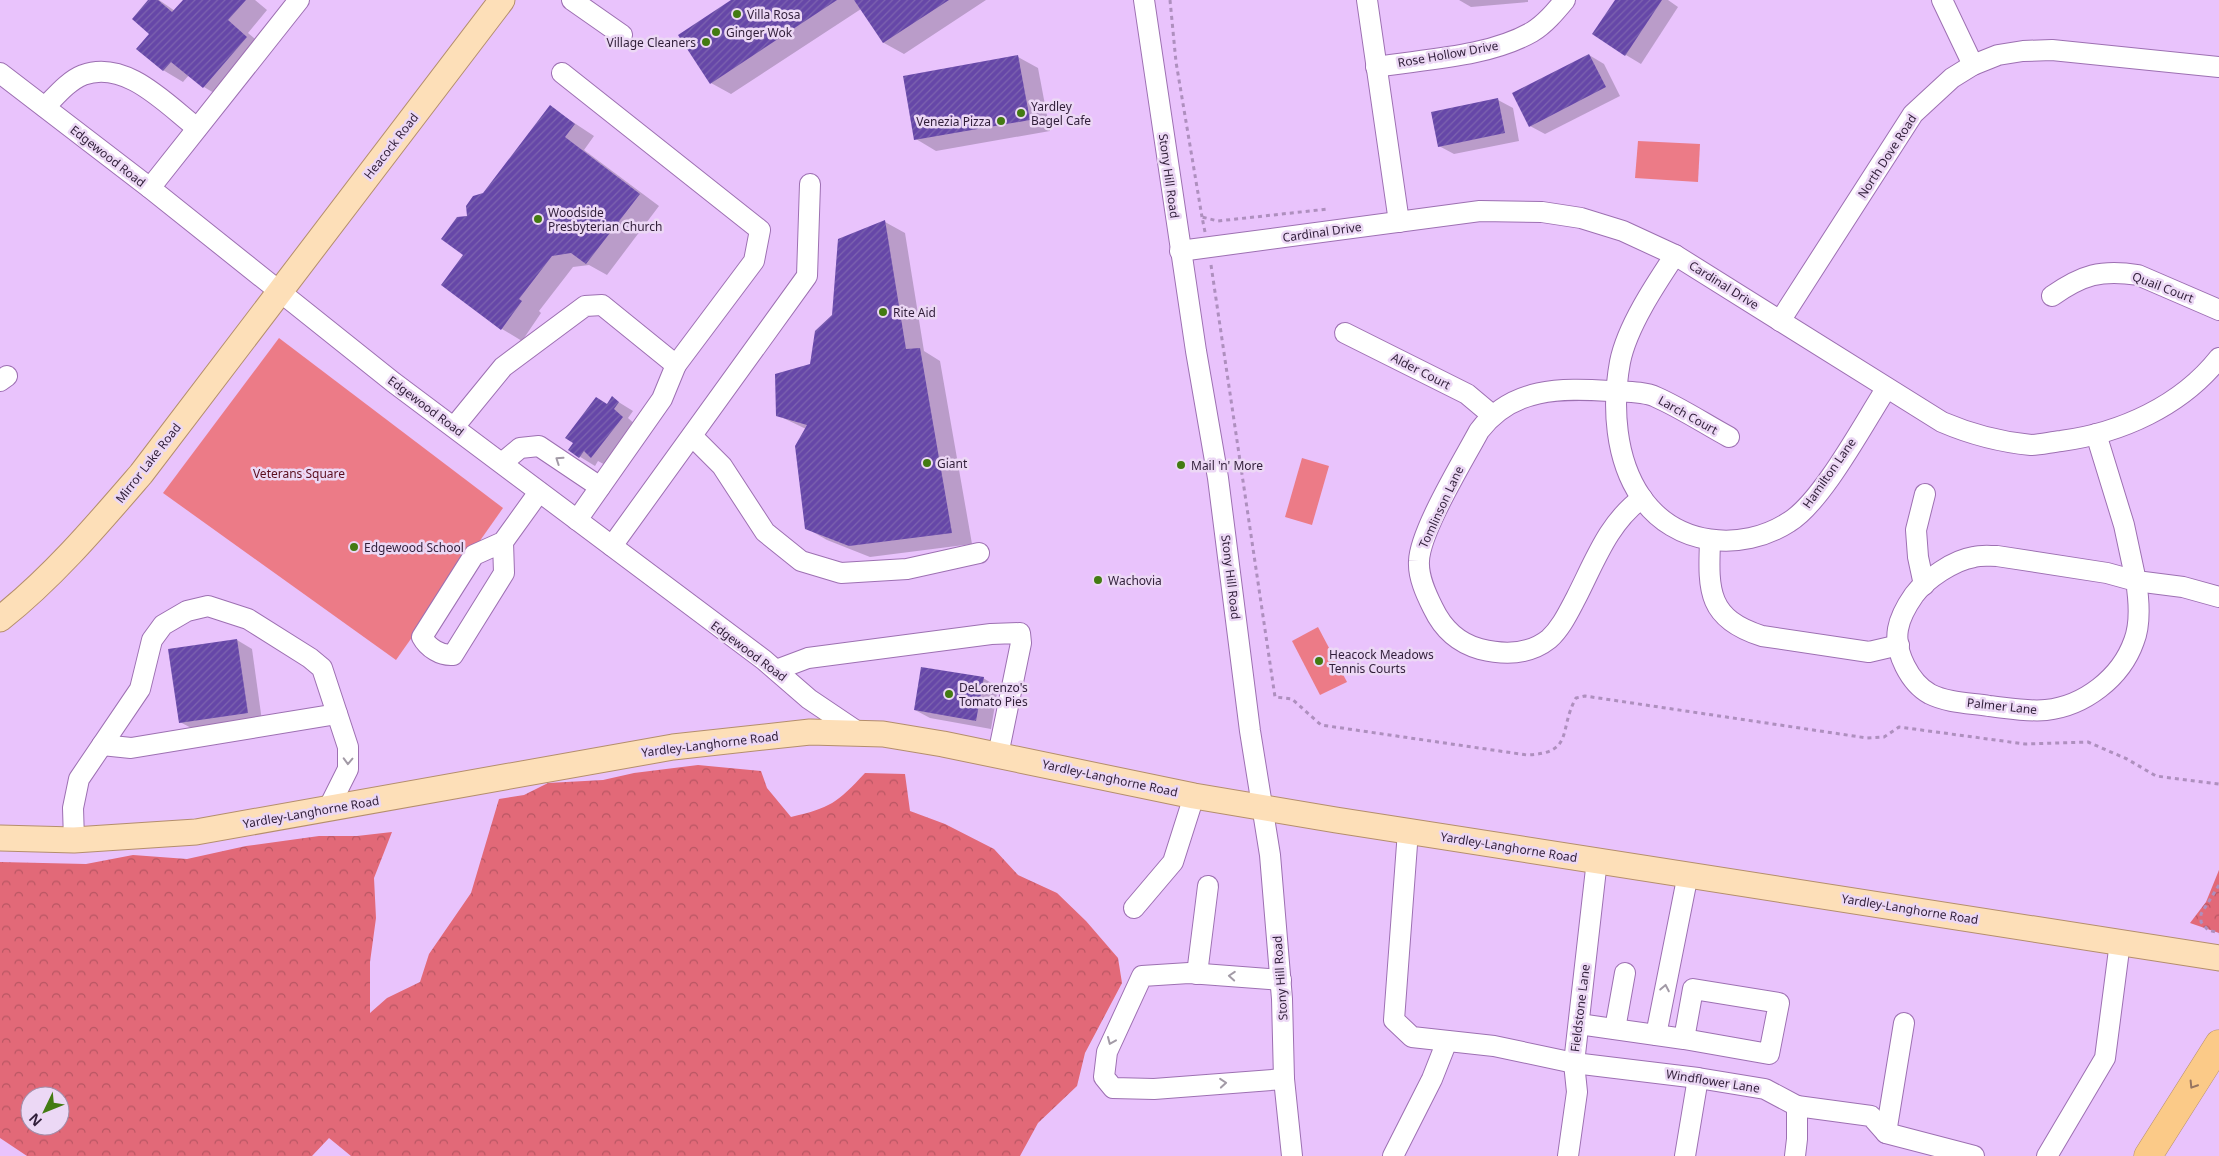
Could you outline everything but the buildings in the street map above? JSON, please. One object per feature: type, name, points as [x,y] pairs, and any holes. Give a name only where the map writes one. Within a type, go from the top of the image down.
[{"type":"highway","points":[[2148,1156],[2219,1044]]},
{"type":"main road","name":"Heacock Road","points":[[279,291],[502,0]]},
{"type":"main road","name":"Mirror Lake Road","points":[[0,619],[48,577],[135,481],[279,291]]},
{"type":"main road","name":"Yardley-Langhorne Road","points":[[0,838],[74,840],[196,832],[673,748],[810,732],[858,732],[944,744],[1194,796],[1262,808],[2219,958]]},
{"type":"street","points":[[150,188],[299,0]]},
{"type":"street","points":[[572,0],[622,35]]},
{"type":"street","name":"Stony Hill Road","points":[[1144,0],[1180,251],[1218,478],[1250,732],[1270,854],[1281,980],[1284,1079],[1292,1156]]},
{"type":"street","points":[[1367,0],[1399,222]]},
{"type":"street","name":"Rose Hollow Drive","points":[[1376,67],[1482,50],[1513,41],[1533,31],[1550,18],[1565,0]]},
{"type":"street","points":[[1942,0],[1973,65]]},
{"type":"street","name":"North Dove Road","points":[[1780,321],[1913,114],[1952,78],[1973,65],[1998,55],[2023,51],[2052,50],[2219,67]]},
{"type":"street","points":[[45,107],[66,86],[83,75],[100,72],[115,73],[138,82],[197,128]]},
{"type":"street","name":"Edgewood Road","points":[[0,73],[150,188],[454,427],[776,670],[809,699],[858,732]]},
{"type":"street","points":[[562,73],[760,230],[754,261],[676,365],[662,399],[577,520]]},
{"type":"street","points":[[612,546],[806,276],[810,184]]},
{"type":"street","name":"Cardinal Drive","points":[[1180,251],[1480,211],[1553,213],[1581,218],[1623,231],[1675,255],[1942,422],[1983,436],[2032,445],[2096,434],[2151,414],[2197,381],[2219,358]]},
{"type":"street","name":"Hamilton Lane","points":[[1675,255],[1655,286],[1628,338],[1620,361],[1617,391],[1617,428],[1621,450],[1633,482],[1642,498],[1654,512],[1675,527],[1710,542],[1745,540],[1768,533],[1798,516],[1832,473],[1886,388]]},
{"type":"street","name":"Quail Court","points":[[2052,296],[2089,275],[2126,273],[2138,276],[2219,310]]},
{"type":"street","points":[[454,427],[503,367],[585,306],[602,305],[676,365]]},
{"type":"street","name":"Alder Court","points":[[1345,333],[1467,394],[1492,415]]},
{"type":"street","name":"Tomlinson Lane","points":[[1617,391],[1567,388],[1540,391],[1507,405],[1492,415],[1479,431],[1420,548],[1419,564],[1426,595],[1446,629],[1456,639],[1471,646],[1504,653],[1522,652],[1534,648],[1548,640],[1564,621],[1613,525],[1624,511],[1642,498]]},
{"type":"street","name":"Larch Court","points":[[1617,391],[1654,396],[1729,437]]},
{"type":"street","name":"Palmer Lane","points":[[2096,434],[2124,525],[2136,581],[2138,597],[2138,623],[2134,641],[2127,656],[2101,687],[2082,699],[2063,707],[2044,710],[2017,709],[1950,701],[1922,689],[1914,679],[1899,645],[1898,632],[1902,616],[1911,599],[1924,585],[1965,560],[1984,556],[2107,574],[2136,581]]},
{"type":"street","points":[[692,436],[722,466],[765,532],[801,561],[841,573],[907,569],[979,554]]},
{"type":"street","points":[[502,463],[520,448],[539,446],[600,487]]},
{"type":"street","points":[[503,542],[504,573],[453,655],[445,656],[426,645],[422,637],[474,555],[503,542],[539,492]]},
{"type":"street","points":[[1924,585],[1918,557],[1916,530],[1925,494]]},
{"type":"street","points":[[1710,542],[1710,588],[1713,598],[1732,622],[1746,631],[1762,636],[1869,652],[1899,645]]},
{"type":"street","points":[[2136,581],[2183,587],[2219,597]]},
{"type":"street","points":[[74,840],[73,808],[79,779],[140,689],[152,640],[163,625],[187,611],[208,606],[248,620],[310,658],[322,668],[348,747],[348,769],[328,810]]},
{"type":"street","points":[[776,670],[808,658],[991,634],[1020,633],[1021,643],[998,755]]},
{"type":"street","points":[[102,745],[131,748],[337,714]]},
{"type":"street","points":[[1134,908],[1173,862],[1194,796]]},
{"type":"street","name":"Windflower Lane","points":[[1408,831],[1394,1020],[1412,1037],[1494,1046],[1574,1063],[1698,1078],[1765,1089],[1797,1106]]},
{"type":"street","name":"Fieldstone Lane","points":[[1568,1156],[1577,1092],[1574,1063],[1597,860]]},
{"type":"street","points":[[1656,1035],[1688,874]]},
{"type":"street","points":[[1198,974],[1208,886]]},
{"type":"street","points":[[2047,1156],[2105,1058],[2120,942]]},
{"type":"street","points":[[1615,1030],[1624,972]]},
{"type":"street","points":[[1281,980],[1198,974],[1142,976],[1107,1052],[1104,1077],[1112,1088],[1154,1089],[1284,1079]]},
{"type":"street","points":[[1579,1024],[1768,1054],[1779,1003],[1693,989],[1684,1040]]},
{"type":"street","points":[[1886,1133],[1904,1023]]},
{"type":"street","points":[[1393,1156],[1432,1079],[1447,1041]]},
{"type":"street","points":[[1686,1156],[1698,1078]]},
{"type":"street","points":[[1795,1156],[1797,1106],[1871,1116],[1886,1133],[1974,1156]]},
{"type":"path","points":[[1170,0],[1176,62],[1202,217]]},
{"type":"path","points":[[2219,884],[2202,914],[2201,922],[2208,930],[2219,933]]},
{"type":"green space","points":[[1638,141],[1700,144],[1698,182],[1635,178]]},
{"type":"green space","name":"Veterans Square","points":[[279,338],[503,508],[396,660],[163,493]]},
{"type":"green space","points":[[1302,458],[1329,466],[1312,525],[1285,517]]},
{"type":"green space","name":"Heacock Meadows Tennis Courts","points":[[1318,627],[1347,682],[1320,695],[1292,641]]},
{"type":"green space","points":[[698,765],[761,771],[767,788],[791,817],[815,811],[832,803],[840,798],[865,773],[905,774],[910,811],[945,824],[994,849],[1018,875],[1057,893],[1086,921],[1118,958],[1122,983],[1085,1053],[1077,1086],[1038,1123],[1020,1156],[351,1156],[329,1138],[312,1156],[27,1156],[0,1138],[0,862],[86,864],[133,855],[187,859],[246,846],[319,836],[357,836],[392,832],[374,878],[376,918],[370,962],[370,1013],[387,998],[420,982],[429,954],[471,893],[499,799],[524,795],[548,783],[603,780],[634,773]]},
{"type":"green space","points":[[2219,870],[2219,933],[2190,923],[2206,902]]},
{"type":"place","name":"Villa Rosa","points":[[737,14]]},
{"type":"place","name":"Ginger Wok","points":[[716,32]]},
{"type":"place","name":"Village Cleaners","points":[[706,42]]},
{"type":"place","name":"Yardley Bagel Cafe","points":[[1021,113]]},
{"type":"place","name":"Venezia Pizza","points":[[1001,121]]},
{"type":"place","name":"Woodside Presbyterian Church","points":[[538,219]]},
{"type":"place","name":"Rite Aid","points":[[883,312]]},
{"type":"place","name":"Giant","points":[[927,463]]},
{"type":"place","name":"Mail 'n' More","points":[[1181,465]]},
{"type":"place","name":"Edgewood School","points":[[354,547]]},
{"type":"place","name":"Wachovia","points":[[1098,580]]},
{"type":"place","name":"Heacock Meadows Tennis Courts","points":[[1319,661]]},
{"type":"place","name":"DeLorenzo's Tomato Pies","points":[[949,694]]}]
